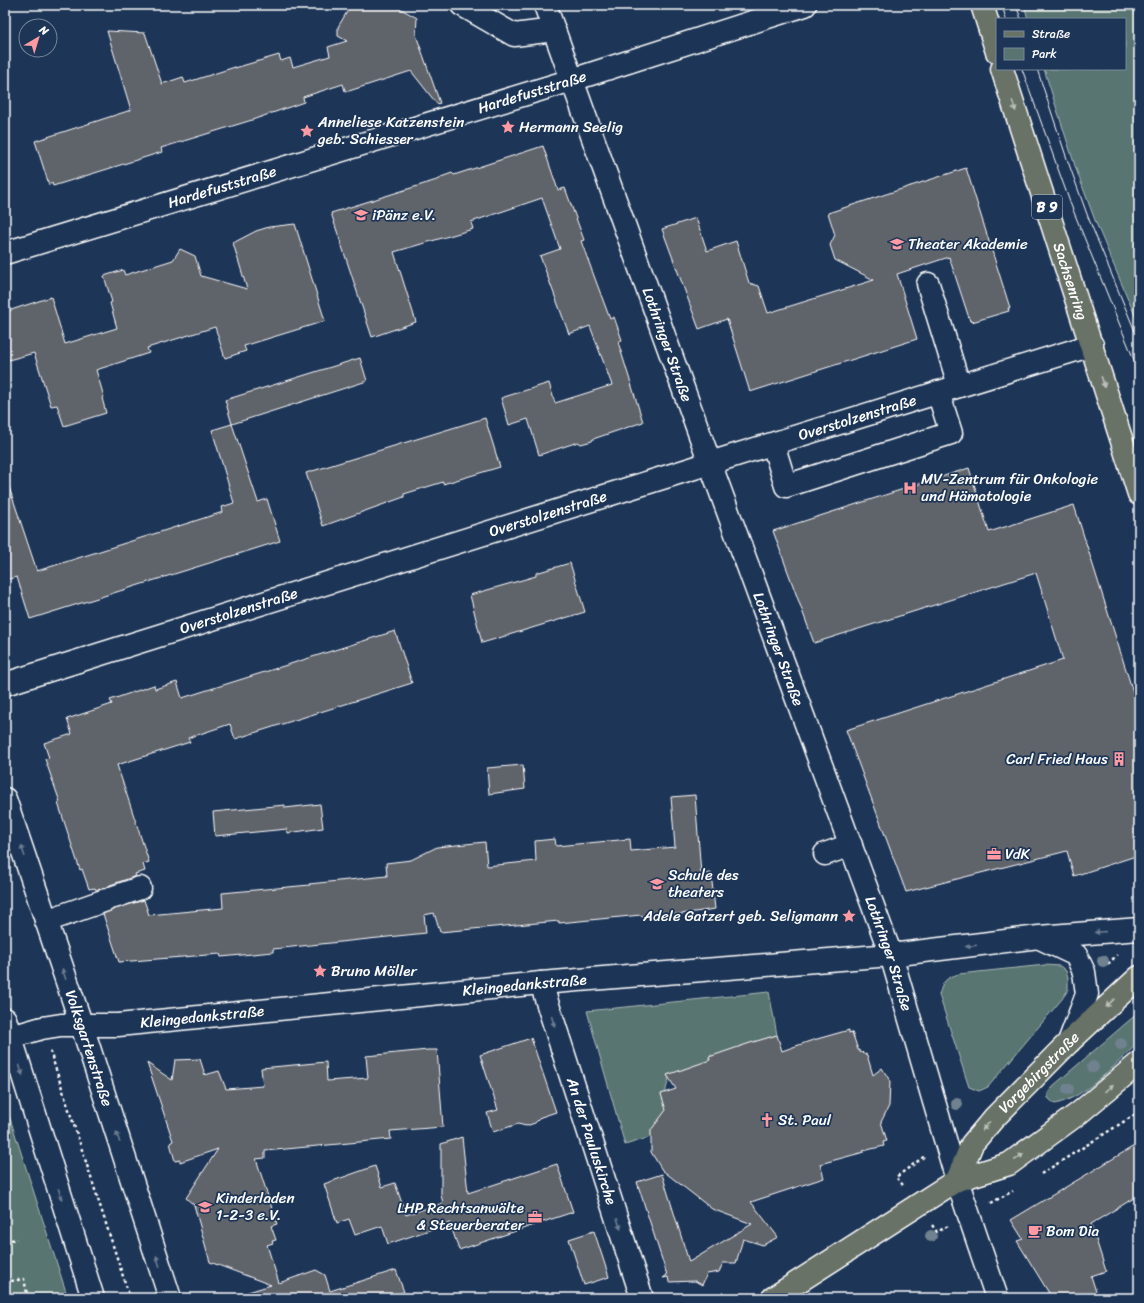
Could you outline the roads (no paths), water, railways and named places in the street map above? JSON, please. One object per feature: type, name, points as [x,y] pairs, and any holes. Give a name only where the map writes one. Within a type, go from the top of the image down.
[{"type":"main road","points":[[982,5],[996,49]]},
{"type":"main road","name":"Sachsenring","points":[[1002,70],[1139,494]]},
{"type":"main road","name":"Vorgebirgstraße","points":[[957,1180],[972,1144],[994,1118],[1069,1042],[1139,977]]},
{"type":"main road","points":[[773,1298],[957,1180],[1009,1164],[1079,1113],[1139,1063]]},
{"type":"street","points":[[462,5],[514,35],[554,30]]},
{"type":"street","name":"Lothringer Straße","points":[[545,5],[710,462],[891,955],[957,1180],[996,1298]]},
{"type":"street","name":"Hardefuststraße","points":[[5,253],[572,80],[805,5]]},
{"type":"street","points":[[928,284],[960,385]]},
{"type":"street","name":"Overstolzenstraße","points":[[5,684],[710,462],[1092,345]]},
{"type":"street","points":[[772,444],[786,486],[951,433],[938,392]]},
{"type":"street","name":"Volksgartenstraße","points":[[5,799],[82,1026],[170,1298]]},
{"type":"street","points":[[825,854],[851,845]]},
{"type":"street","points":[[46,921],[140,888]]},
{"type":"street","name":"Kleingedankstraße","points":[[8,1028],[42,1028],[61,1025],[82,1026],[126,1024],[541,984],[891,955],[1039,937],[1139,929]]},
{"type":"street","points":[[1039,937],[1076,955],[1084,972],[1087,994],[1069,1042]]},
{"type":"street","name":"An der Pauluskirche","points":[[541,984],[642,1298]]},
{"type":"street","points":[[8,1028],[93,1298]]},
{"type":"tram line","points":[[1002,5],[1006,18]]},
{"type":"tram line","points":[[1016,5],[1021,18]]},
{"type":"tram line","points":[[1022,70],[1071,205],[1139,372]]},
{"type":"tram line","points":[[1037,70],[1088,217],[1139,341]]},
{"type":"place","name":"Hermann Seelig","points":[[508,127]]},
{"type":"place","name":"Anneliese Katzenstein geb. Schiesser","points":[[307,131]]},
{"type":"place","name":"iPänz e.V.","points":[[361,215]]},
{"type":"place","name":"Theater Akademie","points":[[897,244]]},
{"type":"place","name":"MV-Zentrum für Onkologie und Hämatologie","points":[[910,488]]},
{"type":"place","name":"Carl Fried Haus","points":[[1119,759]]},
{"type":"place","name":"VdK","points":[[994,854]]},
{"type":"place","name":"Schule des theaters","points":[[657,884]]},
{"type":"place","name":"Adele Gatzert geb. Seligmann","points":[[849,916]]},
{"type":"place","name":"Bruno Möller","points":[[320,971]]},
{"type":"place","name":"St. Paul","points":[[767,1120]]},
{"type":"place","name":"Kinderladen 1-2-3 e.V.","points":[[205,1207]]},
{"type":"place","name":"LHP Rechtsanwälte & Steuerberater","points":[[535,1217]]},
{"type":"place","name":"Bom Dia","points":[[1035,1231]]}]
